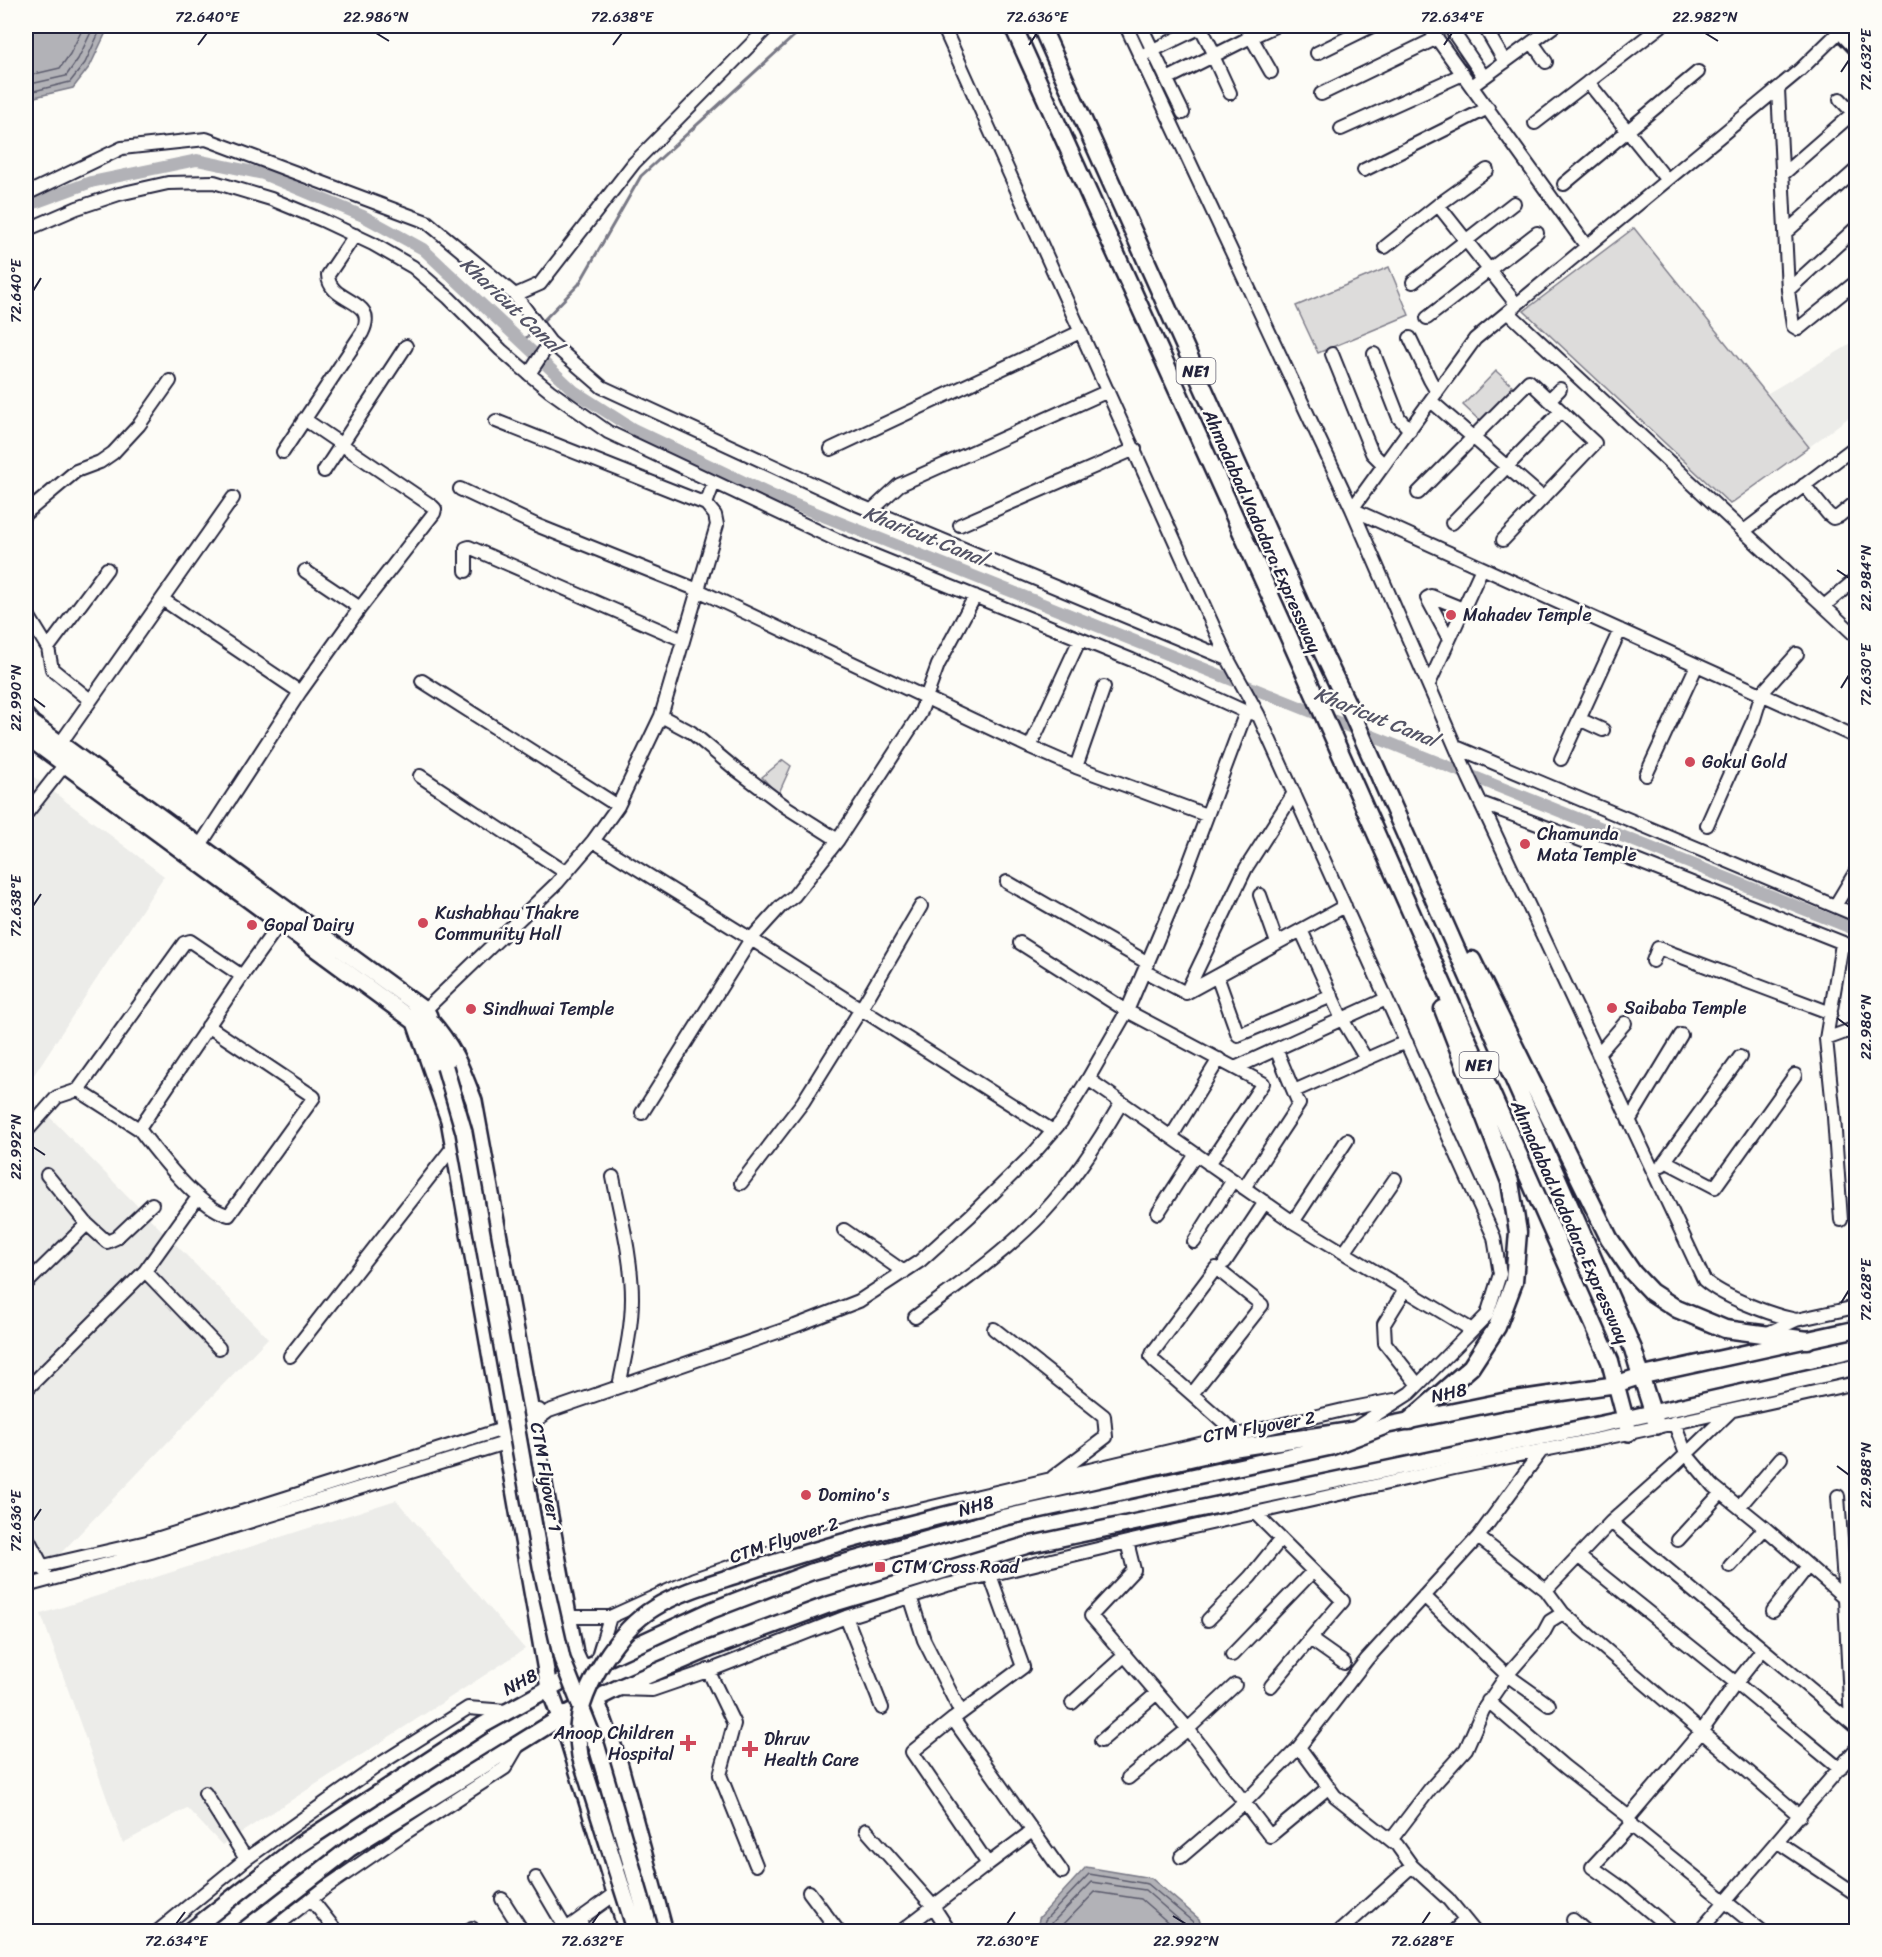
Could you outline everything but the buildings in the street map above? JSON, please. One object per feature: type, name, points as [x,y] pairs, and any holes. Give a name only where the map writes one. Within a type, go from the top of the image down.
[{"type":"highway","name":"Ahmadabad Vadodara Expressway","points":[[1013,26],[1430,955],[1610,1361],[1616,1384]]},
{"type":"highway","name":"Ahmadabad Vadodara Expressway","points":[[1041,26],[1300,604],[1353,716],[1633,1349],[1641,1376]]},
{"type":"highway","points":[[1430,890],[1455,925],[1609,1238],[1633,1274],[1652,1292],[1677,1309],[1725,1329],[1808,1340]]},
{"type":"highway","points":[[1409,1421],[1471,1367],[1497,1327],[1514,1282],[1518,1232],[1510,1182],[1443,1010],[1430,955]]},
{"type":"main road","points":[[1840,27],[1857,47]]},
{"type":"main road","points":[[26,716],[60,744],[69,759]]},
{"type":"main road","points":[[26,736],[69,759],[195,852],[280,924],[373,982],[423,1017],[445,1036],[458,1058],[474,1101],[575,1653],[589,1666],[596,1699],[620,1762],[665,1932]]},
{"type":"main road","points":[[195,852],[289,911],[373,982]]},
{"type":"main road","points":[[423,1017],[449,1120],[549,1688],[627,1932]]},
{"type":"main road","name":"CTM Flyover 1","points":[[423,1017],[445,1067],[464,1132],[542,1566],[562,1659],[597,1747],[651,1932]]},
{"type":"main road","name":"NH8","points":[[189,1932],[299,1845],[506,1711],[589,1666],[712,1610],[811,1572],[1006,1517],[1331,1447],[1388,1425],[1505,1401],[1616,1384],[1641,1376],[1857,1329]]},
{"type":"main road","points":[[242,1932],[349,1849],[560,1717],[616,1689],[712,1648],[828,1605],[1032,1544],[1627,1426],[1857,1367]]},
{"type":"main road","points":[[1641,1376],[1654,1419]]},
{"type":"main road","points":[[1616,1384],[1627,1426]]},
{"type":"main road","name":"CTM Flyover 2","points":[[636,1932],[580,1756],[578,1728],[586,1696],[612,1648],[653,1608],[681,1594],[806,1551],[873,1533],[1236,1448],[1388,1425]]},
{"type":"street","points":[[515,295],[540,284],[634,163],[769,26]]},
{"type":"street","points":[[943,26],[1080,332],[1135,448],[1252,713],[1294,793],[1494,1237],[1500,1274],[1487,1315],[1418,1385],[1401,1399],[1350,1430]]},
{"type":"street","points":[[1126,26],[1352,509],[1468,775],[1704,1281],[1724,1295],[1796,1320]]},
{"type":"street","points":[[1141,26],[1184,113]]},
{"type":"street","points":[[1140,56],[1201,26],[1230,93]]},
{"type":"street","points":[[1245,26],[1271,72]]},
{"type":"street","points":[[1167,80],[1275,26]]},
{"type":"street","points":[[1317,53],[1372,26]]},
{"type":"street","points":[[1428,26],[1587,247]]},
{"type":"street","points":[[1449,26],[1484,77]]},
{"type":"street","points":[[1501,26],[1487,30],[1505,62]]},
{"type":"street","points":[[1472,86],[1554,26]]},
{"type":"street","points":[[1535,123],[1661,26]]},
{"type":"street","points":[[1352,509],[1475,339],[1778,89],[1800,70],[1840,27]]},
{"type":"street","points":[[1321,94],[1437,38]]},
{"type":"street","points":[[1532,42],[1546,62]]},
{"type":"street","points":[[1564,184],[1698,72]]},
{"type":"street","points":[[1341,129],[1463,74]]},
{"type":"street","points":[[1588,82],[1667,180]]},
{"type":"street","points":[[1778,89],[1788,290],[1793,326],[1798,329],[1857,282]]},
{"type":"street","points":[[1782,175],[1855,114],[1840,99]]},
{"type":"street","points":[[1364,170],[1488,108]]},
{"type":"street","points":[[26,194],[122,148],[207,139],[427,222],[515,295],[550,342],[602,387],[871,511],[1228,659]]},
{"type":"street","points":[[1385,248],[1438,205],[1487,170]]},
{"type":"street","points":[[1785,233],[1857,170]]},
{"type":"street","points":[[26,230],[77,208],[119,194],[168,183],[214,182],[271,199],[355,235],[413,267],[529,374],[608,432],[842,542],[1132,660],[1252,713]]},
{"type":"street","points":[[1413,282],[1514,203]]},
{"type":"street","points":[[1438,205],[1489,270],[1513,309],[1857,636]]},
{"type":"street","points":[[1788,290],[1857,228]]},
{"type":"street","points":[[1427,318],[1537,233]]},
{"type":"street","points":[[283,452],[367,324],[367,315],[362,309],[342,296],[328,281],[328,275],[355,235]]},
{"type":"street","points":[[831,449],[1080,332]]},
{"type":"street","points":[[1410,338],[1430,380],[1434,396],[1473,437],[1543,498]]},
{"type":"street","points":[[529,374],[550,342]]},
{"type":"street","points":[[324,471],[406,346]]},
{"type":"street","points":[[1332,354],[1372,453],[1384,465]]},
{"type":"street","points":[[1374,354],[1399,418],[1410,430]]},
{"type":"street","points":[[26,513],[76,471],[100,462],[113,453],[139,425],[170,381]]},
{"type":"street","points":[[1418,493],[1529,381],[1595,443],[1503,540]]},
{"type":"street","points":[[1549,400],[1560,389]]},
{"type":"street","points":[[871,511],[899,485],[1108,391]]},
{"type":"street","points":[[1452,523],[1561,411]]},
{"type":"street","points":[[195,852],[300,692],[360,608],[434,513],[435,509],[432,506],[304,419]]},
{"type":"street","points":[[423,1017],[557,883],[593,841],[618,806],[661,716],[717,525],[715,515],[706,504],[496,421]]},
{"type":"street","points":[[1744,531],[1857,446]]},
{"type":"street","points":[[960,525],[1135,448]]},
{"type":"street","points":[[706,504],[714,482]]},
{"type":"street","points":[[1804,485],[1833,518],[1857,502]]},
{"type":"street","points":[[459,489],[536,525],[698,591],[1030,747],[1206,815]]},
{"type":"street","points":[[60,744],[233,498]]},
{"type":"street","points":[[1352,509],[1857,737]]},
{"type":"street","points":[[466,571],[465,552],[469,547],[683,640]]},
{"type":"street","points":[[1429,684],[1482,568]]},
{"type":"street","points":[[48,648],[107,569]]},
{"type":"street","points":[[305,571],[360,608]]},
{"type":"street","points":[[1824,606],[1857,579]]},
{"type":"street","points":[[642,1113],[751,939],[781,906],[794,896],[838,840],[920,714],[938,665],[975,596]]},
{"type":"street","points":[[1449,639],[1428,598],[1433,596],[1463,609]]},
{"type":"street","points":[[162,599],[300,692]]},
{"type":"street","points":[[26,612],[48,648],[52,669],[90,700]]},
{"type":"street","points":[[1561,759],[1620,630]]},
{"type":"street","points":[[1030,747],[1080,639]]},
{"type":"street","points":[[1707,825],[1754,719],[1762,693],[1797,654]]},
{"type":"street","points":[[1646,775],[1697,665]]},
{"type":"street","points":[[422,681],[618,806]]},
{"type":"street","points":[[1077,767],[1104,687]]},
{"type":"street","points":[[26,1586],[151,1552],[504,1436],[532,1416],[795,1326],[860,1301],[920,1261],[1034,1153],[1061,1122],[1088,1079],[1127,1011],[1184,877],[1206,815],[1252,713]]},
{"type":"street","points":[[661,716],[692,732],[734,768],[786,807],[838,840]]},
{"type":"street","points":[[1579,719],[1603,730]]},
{"type":"street","points":[[1456,747],[1857,915]]},
{"type":"street","points":[[26,814],[69,759]]},
{"type":"street","points":[[420,776],[565,872]]},
{"type":"street","points":[[1186,993],[1246,868],[1294,793]]},
{"type":"street","points":[[1481,803],[1629,858],[1857,948]]},
{"type":"street","points":[[593,841],[1053,1131]]},
{"type":"street","points":[[1835,906],[1857,871]]},
{"type":"street","points":[[1007,882],[1186,993]]},
{"type":"street","points":[[1260,895],[1277,943]]},
{"type":"street","points":[[741,1183],[803,1102],[921,906]]},
{"type":"street","points":[[1186,993],[1345,906]]},
{"type":"street","points":[[139,1129],[242,976],[289,911]]},
{"type":"street","points":[[1301,930],[1342,1019],[1366,1059]]},
{"type":"street","points":[[26,1132],[57,1097],[78,1090],[184,943],[190,941],[242,976]]},
{"type":"street","points":[[1020,942],[1127,1011],[1263,1083],[1209,1164]]},
{"type":"street","points":[[1841,1220],[1826,1040],[1842,944]]},
{"type":"street","points":[[1653,961],[1658,948],[1831,1013]]},
{"type":"street","points":[[1217,976],[1238,1035],[1332,996]]},
{"type":"street","points":[[1235,1068],[1386,999]]},
{"type":"street","points":[[1598,1054],[1625,1023]]},
{"type":"street","points":[[78,1090],[139,1129],[198,1197],[220,1214],[229,1215],[314,1097],[208,1026]]},
{"type":"street","points":[[1826,1040],[1857,1028]]},
{"type":"street","points":[[1629,1121],[1681,1035]]},
{"type":"street","points":[[1294,1091],[1407,1043]]},
{"type":"street","points":[[1244,1188],[1299,1104],[1276,1049]]},
{"type":"street","points":[[1655,1176],[1740,1057]]},
{"type":"street","points":[[1171,1137],[1219,1059]]},
{"type":"street","points":[[1665,1161],[1715,1187],[1796,1075]]},
{"type":"street","points":[[1088,1079],[1293,1222],[1472,1330]]},
{"type":"street","points":[[915,1317],[985,1266],[1044,1212],[1092,1153],[1121,1102]]},
{"type":"street","points":[[1293,1222],[1347,1140]]},
{"type":"street","points":[[290,1356],[453,1148]]},
{"type":"street","points":[[1158,1213],[1196,1154]]},
{"type":"street","points":[[46,1174],[87,1224],[107,1242],[116,1238],[152,1203]]},
{"type":"street","points":[[613,1178],[626,1238],[632,1296],[630,1327],[619,1386]]},
{"type":"street","points":[[1344,1253],[1395,1179]]},
{"type":"street","points":[[1194,1242],[1233,1180]]},
{"type":"street","points":[[26,1390],[145,1271],[198,1197]]},
{"type":"street","points":[[1225,1262],[1264,1202]]},
{"type":"street","points":[[26,1284],[87,1224]]},
{"type":"street","points":[[844,1230],[904,1272]]},
{"type":"street","points":[[1192,1394],[1262,1305],[1216,1268],[1151,1357],[1192,1394],[1238,1435]]},
{"type":"street","points":[[145,1271],[219,1348]]},
{"type":"street","points":[[1405,1290],[1384,1324],[1385,1343],[1418,1385]]},
{"type":"street","points":[[1766,1335],[1796,1320],[1857,1307]]},
{"type":"street","points":[[994,1329],[1104,1416],[1106,1437],[1050,1479]]},
{"type":"street","points":[[1654,1419],[1674,1422],[1857,1383]]},
{"type":"street","points":[[569,1617],[610,1617],[693,1579],[873,1521],[1343,1410],[1401,1399]]},
{"type":"street","points":[[1546,1590],[1611,1522],[1731,1410]]},
{"type":"street","points":[[1674,1422],[1686,1454],[1713,1486],[1845,1598]]},
{"type":"street","points":[[616,1689],[652,1690],[716,1668],[846,1617],[947,1585],[1127,1542],[1542,1450],[1627,1426]]},
{"type":"street","points":[[26,1572],[147,1542],[504,1436]]},
{"type":"street","points":[[1181,1857],[1244,1803],[1299,1747],[1366,1659],[1478,1537],[1542,1450]]},
{"type":"street","points":[[1738,1507],[1781,1458]]},
{"type":"street","points":[[1678,1540],[1721,1493]]},
{"type":"street","points":[[1838,1496],[1854,1725]]},
{"type":"street","points":[[1255,1513],[1343,1600],[1270,1686]]},
{"type":"street","points":[[1611,1522],[1854,1725]]},
{"type":"street","points":[[1730,1566],[1765,1528]]},
{"type":"street","points":[[26,1535],[48,1580]]},
{"type":"street","points":[[1478,1537],[1546,1590],[1563,1613],[1800,1816]]},
{"type":"street","points":[[1208,1620],[1250,1577],[1281,1539]]},
{"type":"street","points":[[1127,1542],[1134,1569],[1091,1616],[1188,1729],[1270,1836],[1329,1787]]},
{"type":"street","points":[[1032,1544],[1037,1563]]},
{"type":"street","points":[[1578,1556],[1840,1769]]},
{"type":"street","points":[[1773,1611],[1808,1566]]},
{"type":"street","points":[[1843,1568],[1857,1579]]},
{"type":"street","points":[[1232,1655],[1313,1571]]},
{"type":"street","points":[[988,1864],[912,1752],[1023,1667],[990,1575]]},
{"type":"street","points":[[910,1596],[924,1640],[957,1716],[1032,1831],[1062,1872]]},
{"type":"street","points":[[1424,1596],[1508,1675],[1549,1706]]},
{"type":"street","points":[[1391,1840],[1466,1749],[1488,1701],[1543,1634],[1550,1621],[1563,1613]]},
{"type":"street","points":[[589,1666],[610,1617]]},
{"type":"street","points":[[846,1617],[882,1708]]},
{"type":"street","points":[[1310,1639],[1344,1664]]},
{"type":"street","points":[[1674,1932],[1623,1889],[1592,1867],[1701,1732],[1763,1649]]},
{"type":"street","points":[[1072,1703],[1125,1655]]},
{"type":"street","points":[[708,1670],[734,1724],[720,1775],[756,1865]]},
{"type":"street","points":[[1128,1778],[1188,1729],[1235,1685]]},
{"type":"street","points":[[1101,1741],[1157,1693]]},
{"type":"street","points":[[1488,1701],[1763,1932]]},
{"type":"street","points":[[157,1932],[246,1859],[380,1764],[468,1708],[506,1711]]},
{"type":"street","points":[[269,1932],[311,1899],[399,1837],[505,1768],[521,1741]]},
{"type":"street","points":[[1299,1747],[1335,1796],[1397,1845],[1412,1866],[1448,1899],[1475,1932]]},
{"type":"street","points":[[1699,1932],[1857,1749]]},
{"type":"street","points":[[205,1793],[246,1859]]},
{"type":"street","points":[[867,1830],[933,1906],[950,1932]]},
{"type":"street","points":[[900,1932],[1032,1831]]},
{"type":"street","points":[[1778,1842],[1857,1894]]},
{"type":"street","points":[[1339,1932],[1412,1866]]},
{"type":"street","points":[[536,1878],[564,1930],[615,1894]]},
{"type":"street","points":[[809,1892],[839,1932]]},
{"type":"street","points":[[311,1899],[337,1932]]},
{"type":"street","points":[[502,1899],[523,1932]]},
{"type":"street","points":[[580,1919],[584,1932]]},
{"type":"street","points":[[1453,1932],[1465,1920]]},
{"type":"street","points":[[1573,1920],[1587,1932]]},
{"type":"shaded area","points":[[1634,228],[1809,447],[1730,504],[1524,311]]},
{"type":"shaded area","points":[[1389,267],[1409,315],[1318,353],[1296,306]]},
{"type":"shaded area","points":[[1856,341],[1856,412],[1809,447],[1768,393]]},
{"type":"shaded area","points":[[1496,371],[1514,387],[1480,421],[1463,405]]},
{"type":"shaded area","points":[[783,760],[791,766],[778,795],[762,777]]},
{"type":"shaded area","points":[[26,771],[164,876],[26,1087]]},
{"type":"shaded area","points":[[26,1093],[268,1338],[59,1555],[26,1584]]},
{"type":"shaded area","points":[[396,1500],[525,1649],[222,1845],[187,1808],[123,1843],[41,1614]]},
{"type":"water","points":[[26,26],[109,26],[90,66],[73,88],[26,99]]},
{"type":"water","points":[[1086,1867],[1151,1878],[1199,1919],[1203,1931],[1037,1931],[1039,1918]]},
{"type":"waterway","points":[[540,324],[579,284],[641,176],[805,26]]},
{"type":"waterway","name":"Kharicut Canal","points":[[26,206],[91,182],[197,160],[263,174],[363,216],[423,249],[574,391],[633,429],[771,495],[1856,930]]},
{"type":"waterway","points":[[522,342],[536,328]]},
{"type":"place","name":"Mahadev Temple","points":[[1451,615]]},
{"type":"place","name":"Gokul Gold","points":[[1690,762]]},
{"type":"place","name":"Chamunda Mata Temple","points":[[1525,844]]},
{"type":"place","name":"Kushabhau Thakre Community Hall","points":[[423,923]]},
{"type":"place","name":"Gopal Dairy","points":[[252,925]]},
{"type":"place","name":"Saibaba Temple","points":[[1612,1008]]},
{"type":"place","name":"Sindhwai Temple","points":[[471,1009]]},
{"type":"place","name":"Domino's","points":[[806,1495]]},
{"type":"place","name":"CTM Cross Road","points":[[880,1567]]},
{"type":"place","name":"Anoop Children Hospital","points":[[688,1743]]},
{"type":"place","name":"Dhruv Health Care","points":[[750,1749]]}]
